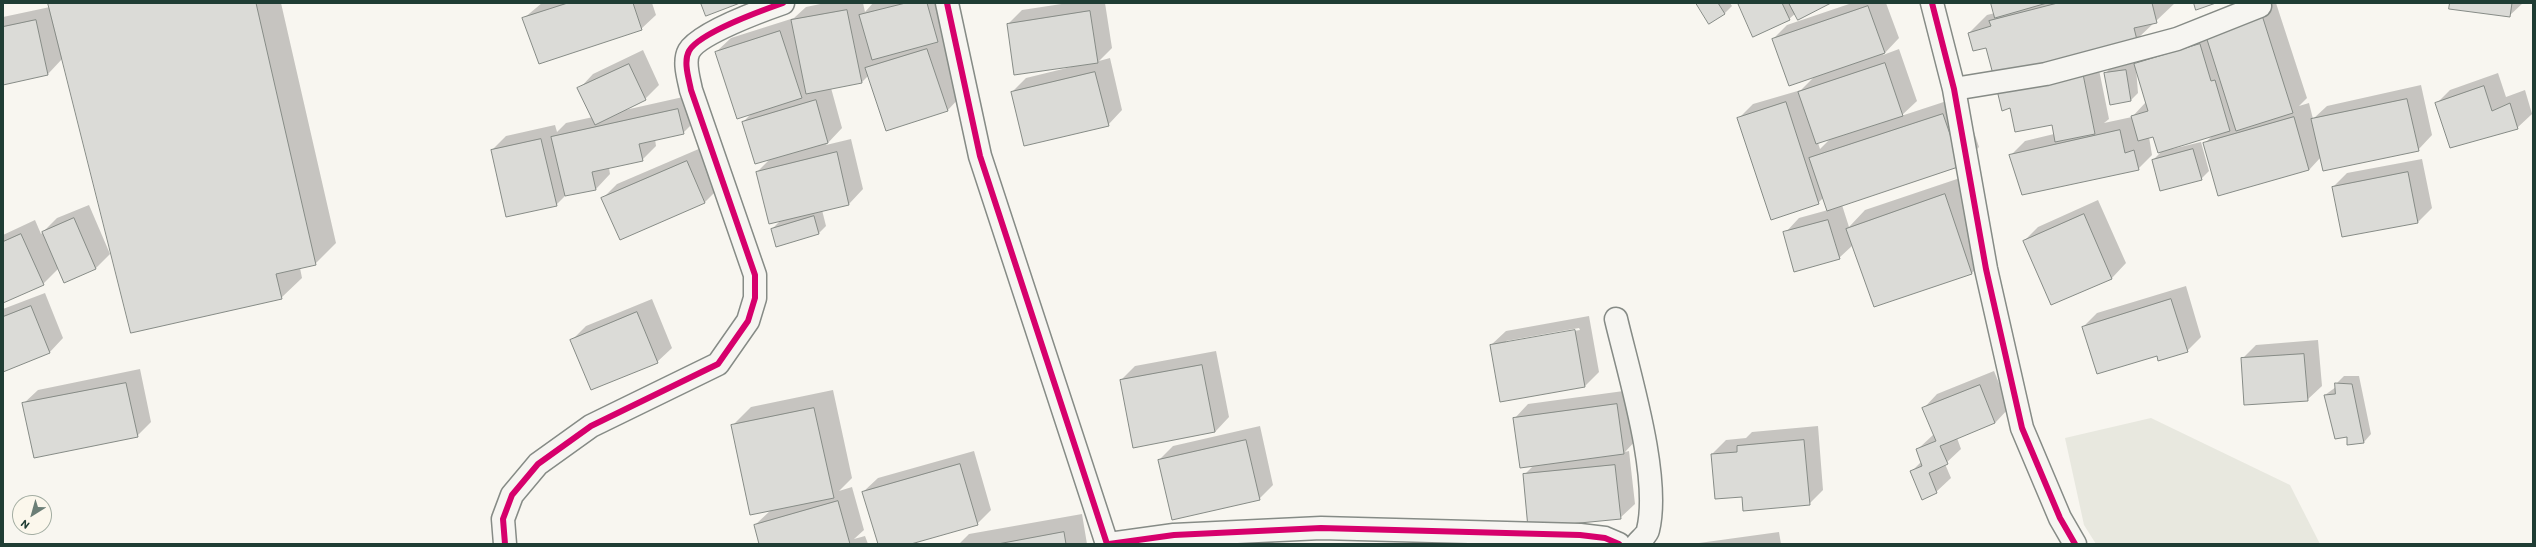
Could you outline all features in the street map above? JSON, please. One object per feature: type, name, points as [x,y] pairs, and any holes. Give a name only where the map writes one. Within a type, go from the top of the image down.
[{"type":"street","points":[[505,544],[503,519],[512,495],[538,464],[591,426],[718,364],[748,321],[755,298],[755,275],[691,90],[686,63],[689,50],[702,40],[745,17],[783,3]]},
{"type":"street","points":[[947,3],[980,156],[1108,544],[1174,535],[1321,528],[1580,536],[1605,538],[1619,544]]},
{"type":"street","points":[[1932,3],[1954,89],[1986,269],[2022,428],[2060,518],[2076,544]]},
{"type":"street","points":[[1954,89],[2046,74],[2177,39],[2260,6]]},
{"type":"street","points":[[1616,319],[1642,428],[1652,500],[1648,532],[1636,544]]},
{"type":"shaded area","points":[[2151,418],[2290,485],[2320,544],[2096,544],[2084,525],[2065,438]]},
{"type":"building","points":[[48,3],[256,3],[316,265],[276,274],[282,299],[131,333]]},
{"type":"building","points":[[568,3],[633,3],[642,30],[539,64],[522,18]]},
{"type":"building","points":[[701,3],[740,3],[706,16]]},
{"type":"building","points":[[906,3],[927,3],[938,42],[872,60],[859,15]]},
{"type":"building","points":[[1696,3],[1718,3],[1725,14],[1709,24]]},
{"type":"building","points":[[1738,3],[1782,3],[1790,20],[1753,37]]},
{"type":"building","points":[[1789,3],[1831,3],[1798,20]]},
{"type":"building","points":[[1991,3],[2047,3],[1995,18]]},
{"type":"building","points":[[2058,3],[2152,3],[2157,23],[2134,28],[2137,40],[1994,78],[1986,48],[1973,51],[1968,33],[1991,26],[1989,21]]},
{"type":"building","points":[[2194,3],[2216,3],[2196,10]]},
{"type":"building","points":[[2450,3],[2512,3],[2510,17],[2449,9]]},
{"type":"building","points":[[1868,6],[1885,53],[1789,86],[1772,39]]},
{"type":"building","points":[[847,10],[862,83],[806,94],[791,20]]},
{"type":"building","points":[[1090,11],[1098,63],[1014,75],[1007,24]]},
{"type":"building","points":[[2261,12],[2293,113],[2236,131],[2204,30]]},
{"type":"building","points":[[36,20],[48,75],[3,85],[3,27]]},
{"type":"building","points":[[780,31],[802,98],[737,119],[715,52]]},
{"type":"building","points":[[2200,44],[2211,81],[2215,80],[2230,131],[2158,153],[2153,137],[2138,141],[2131,116],[2148,111],[2134,64]]},
{"type":"building","points":[[927,49],[948,111],[886,131],[865,68]]},
{"type":"building","points":[[1885,63],[1903,116],[1816,144],[1798,92]]},
{"type":"building","points":[[629,64],[646,100],[595,125],[577,88]]},
{"type":"building","points":[[2082,69],[2095,134],[2055,142],[2052,125],[2015,132],[2010,108],[2002,111],[1996,86]]},
{"type":"building","points":[[2126,70],[2131,101],[2110,105],[2104,73]]},
{"type":"building","points":[[1095,72],[1109,126],[1024,146],[1011,92]]},
{"type":"building","points":[[2484,86],[2492,111],[2510,103],[2518,129],[2450,148],[2435,103]]},
{"type":"building","points":[[2407,99],[2419,151],[2323,171],[2311,119]]},
{"type":"building","points":[[816,100],[828,143],[755,164],[742,122]]},
{"type":"building","points":[[1786,102],[1819,204],[1771,220],[1737,118]]},
{"type":"building","points":[[678,109],[684,134],[639,144],[643,161],[592,172],[596,190],[565,196],[551,137]]},
{"type":"building","points":[[1943,114],[1961,166],[1827,211],[1809,158]]},
{"type":"building","points":[[2294,117],[2309,170],[2218,196],[2203,143]]},
{"type":"building","points":[[2120,130],[2125,153],[2134,150],[2139,170],[2022,195],[2009,155]]},
{"type":"building","points":[[541,139],[557,206],[506,217],[491,150]]},
{"type":"building","points":[[2193,149],[2202,180],[2160,191],[2152,160]]},
{"type":"building","points":[[837,152],[849,205],[769,224],[756,172]]},
{"type":"building","points":[[687,161],[705,203],[620,240],[601,198]]},
{"type":"building","points":[[2408,172],[2418,223],[2342,237],[2332,187]]},
{"type":"building","points":[[1945,194],[1972,274],[1874,307],[1846,229]]},
{"type":"building","points":[[2084,214],[2112,279],[2051,305],[2023,241]]},
{"type":"building","points":[[814,216],[819,234],[776,247],[771,229]]},
{"type":"building","points":[[74,218],[96,269],[64,283],[42,232]]},
{"type":"building","points":[[1828,220],[1840,259],[1794,272],[1783,232]]},
{"type":"building","points":[[21,234],[44,285],[3,303],[3,242]]},
{"type":"building","points":[[2171,299],[2188,352],[2158,361],[2157,356],[2097,374],[2082,327]]},
{"type":"building","points":[[31,306],[50,353],[3,372],[3,317]]},
{"type":"building","points":[[637,312],[658,363],[591,390],[570,340]]},
{"type":"building","points":[[1575,330],[1585,387],[1500,402],[1490,345]]},
{"type":"building","points":[[2304,354],[2308,401],[2244,405],[2241,358]]},
{"type":"building","points":[[1202,365],[1215,432],[1133,448],[1120,380]]},
{"type":"building","points":[[126,383],[138,437],[34,458],[22,403]]},
{"type":"building","points":[[2335,383],[2352,384],[2364,443],[2347,445],[2347,437],[2335,439],[2324,395],[2335,394]]},
{"type":"building","points":[[1980,385],[1995,423],[1940,446],[1948,464],[1929,473],[1937,493],[1922,500],[1910,471],[1922,466],[1916,449],[1936,441],[1922,408]]},
{"type":"building","points":[[1617,404],[1624,454],[1520,468],[1513,418]]},
{"type":"building","points":[[814,408],[834,498],[750,515],[731,425]]},
{"type":"building","points":[[1246,440],[1260,500],[1172,520],[1158,460]]},
{"type":"building","points":[[1804,440],[1810,505],[1743,511],[1742,497],[1715,499],[1711,454],[1737,452],[1737,446]]},
{"type":"building","points":[[960,464],[978,525],[911,544],[878,544],[862,492]]},
{"type":"building","points":[[1615,465],[1621,519],[1528,528],[1523,474]]},
{"type":"building","points":[[838,501],[850,544],[759,544],[754,525]]},
{"type":"building","points":[[1064,532],[1066,544],[998,544]]},
{"type":"cycle path","points":[[505,544],[503,519],[512,495],[538,464],[591,426],[718,364],[748,321],[755,298],[755,275],[691,90],[686,60],[689,51],[695,44],[705,37],[732,23],[783,3]]},
{"type":"cycle path","points":[[947,3],[980,156],[1107,544]]},
{"type":"cycle path","points":[[1932,3],[1954,89],[1986,269],[2022,428],[2060,518],[2075,544]]},
{"type":"cycle path","points":[[1109,544],[1174,535],[1321,528],[1580,535],[1605,538],[1619,544]]}]
